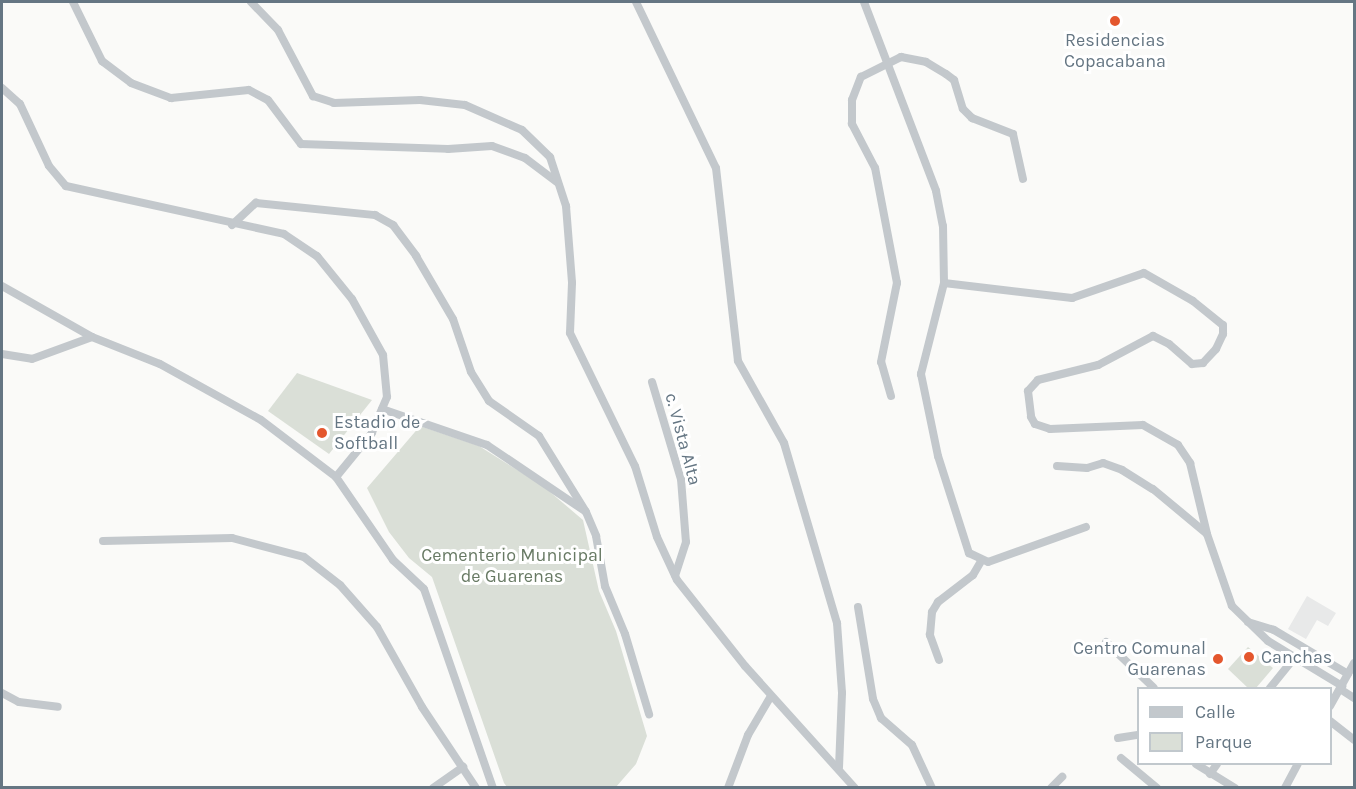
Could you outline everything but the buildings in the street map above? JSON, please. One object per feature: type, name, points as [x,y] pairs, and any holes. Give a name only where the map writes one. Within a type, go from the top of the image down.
[{"type":"street","points":[[73,2],[102,61],[131,83],[171,98],[249,90],[268,100],[301,144],[448,149],[492,146],[525,158],[558,182]]},
{"type":"street","points":[[250,2],[278,30],[313,96],[334,103],[420,100],[465,105],[522,130],[550,158],[566,206],[570,261],[570,333],[635,466],[657,537],[675,575],[771,696],[839,767],[855,788]]},
{"type":"street","points":[[636,2],[716,168],[738,361],[784,443],[837,623],[842,693],[839,767]]},
{"type":"street","points":[[864,2],[936,190],[943,226],[944,283],[921,374],[957,524],[969,553],[981,561]]},
{"type":"street","points":[[891,396],[881,362],[897,283],[875,168],[856,134],[851,111],[852,99],[861,77],[901,57],[914,58],[954,80],[963,109],[972,118],[1013,134],[1023,179]]},
{"type":"street","points":[[2,88],[20,104],[50,166],[66,186],[232,225],[284,234],[317,256],[345,290],[383,355],[387,397],[372,433],[336,477]]},
{"type":"street","points":[[232,225],[256,203],[375,215],[393,225],[416,256],[453,319],[471,372],[489,401],[539,436],[586,512],[596,536],[605,586],[625,634],[649,714]]},
{"type":"street","points":[[944,283],[1072,298],[1144,273],[1219,320],[1224,334],[1203,363],[1192,364],[1169,344],[1153,336],[1098,365],[1038,380],[1027,397],[1031,417],[1042,427],[1127,424],[1165,434],[1178,445],[1190,463],[1207,534],[1225,592],[1244,620],[1268,641],[1341,687],[1354,698]]},
{"type":"street","points":[[2,286],[92,337],[160,364],[261,420],[336,477],[393,560],[424,590],[478,754],[493,788]]},
{"type":"street","points":[[2,354],[32,359],[92,337]]},
{"type":"street","name":"c. Vista Alta","points":[[652,382],[681,479],[686,543],[675,575]]},
{"type":"street","points":[[382,409],[487,444],[586,512]]},
{"type":"street","points":[[1057,466],[1087,468],[1103,463],[1122,470],[1188,516],[1207,534]]},
{"type":"street","points":[[939,660],[930,635],[932,612],[938,602],[973,575],[981,561],[1027,550],[1086,527]]},
{"type":"street","points":[[103,541],[232,538],[304,557],[340,585],[377,627],[422,706],[476,788]]},
{"type":"street","points":[[858,607],[873,699],[881,718],[912,745],[932,788]]},
{"type":"street","points":[[1244,620],[1274,630],[1352,670],[1332,703]]},
{"type":"street","points":[[1106,642],[1153,687]]},
{"type":"street","points":[[1271,687],[1291,662]]},
{"type":"street","points":[[2,693],[19,702],[58,707]]},
{"type":"street","points":[[728,788],[748,735],[771,696]]},
{"type":"street","points":[[1332,724],[1354,740]]},
{"type":"street","points":[[1118,738],[1137,735]]},
{"type":"street","points":[[1121,758],[1157,788]]},
{"type":"street","points":[[1197,765],[1235,788]]},
{"type":"street","points":[[1210,774],[1216,765]]},
{"type":"street","points":[[1286,788],[1298,765]]},
{"type":"street","points":[[433,788],[463,767]]},
{"type":"street","points":[[1051,788],[1062,777]]},
{"type":"shaded area","points":[[1307,596],[1336,613],[1328,626],[1317,620],[1306,639],[1288,629]]},
{"type":"green space","name":"Estadio de Softball","points":[[297,373],[372,400],[329,454],[268,411]]},
{"type":"green space","name":"Cementerio Municipal de Guarenas","points":[[420,426],[479,446],[543,486],[583,520],[599,591],[616,631],[647,736],[636,764],[616,787],[507,787],[504,783],[432,577],[409,558],[389,532],[367,488]]},
{"type":"green space","name":"Canchas","points":[[1248,647],[1273,668],[1257,687],[1247,687],[1228,669]]},
{"type":"place","name":"Residencias Copacabana","points":[[1115,21]]},
{"type":"place","name":"Estadio de Softball","points":[[322,433]]},
{"type":"place","name":"Canchas","points":[[1249,657]]},
{"type":"place","name":"Centro Comunal Guarenas","points":[[1218,659]]}]
